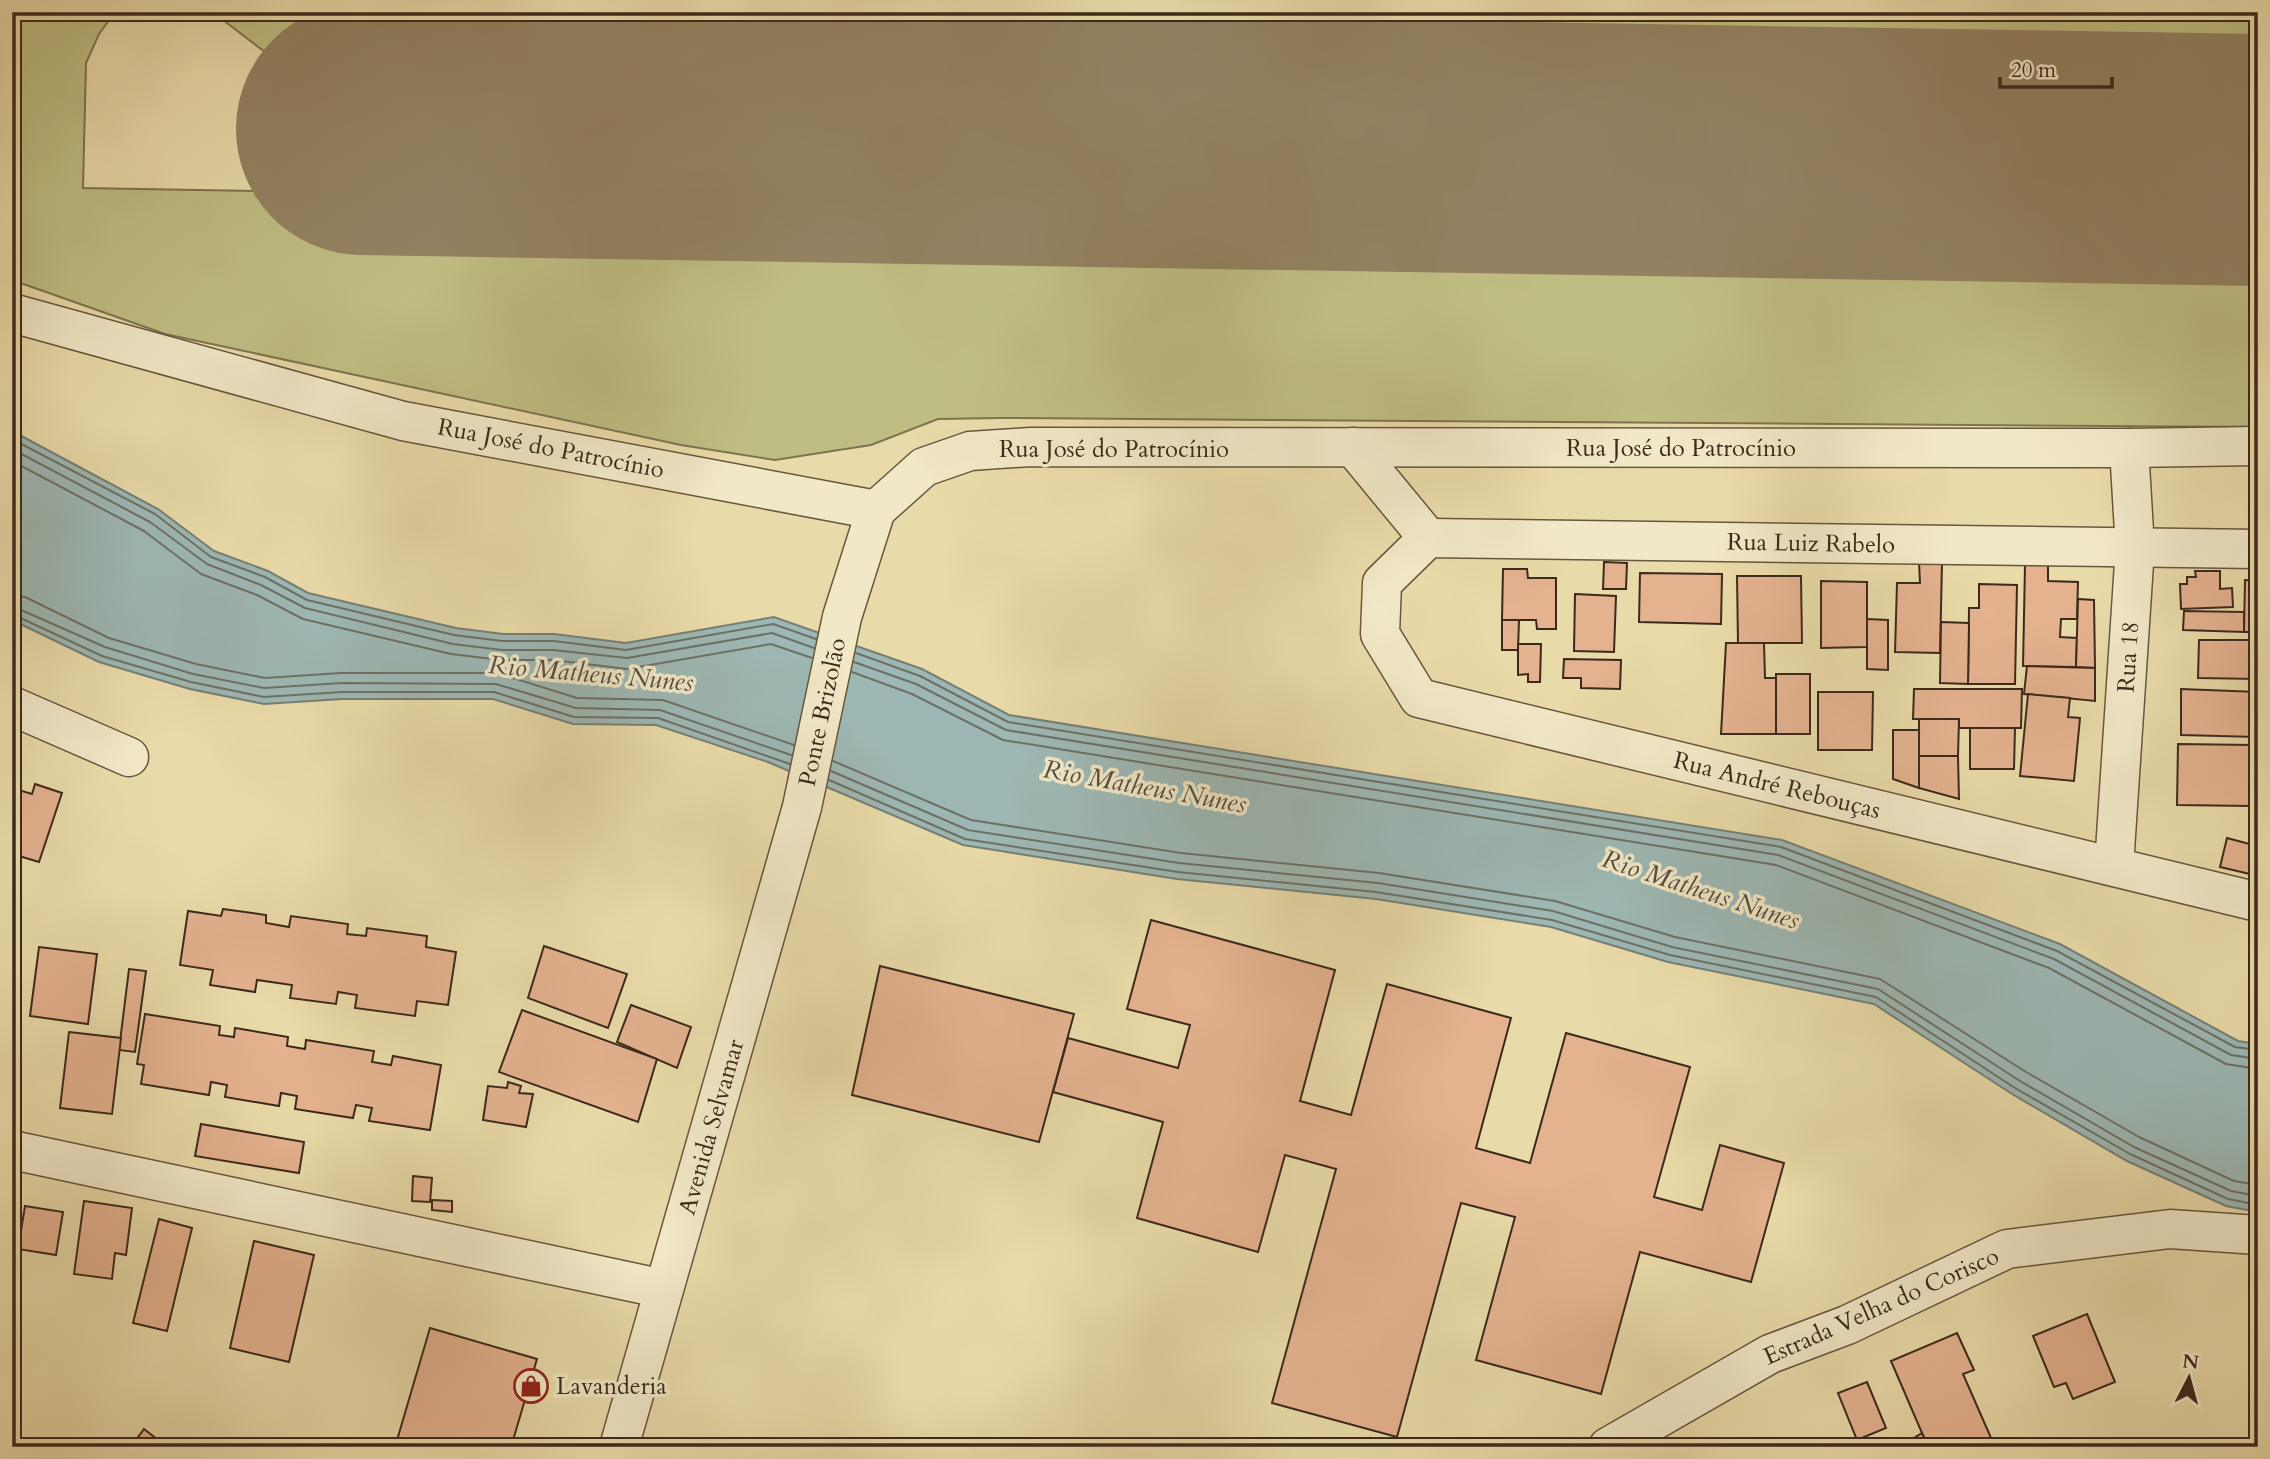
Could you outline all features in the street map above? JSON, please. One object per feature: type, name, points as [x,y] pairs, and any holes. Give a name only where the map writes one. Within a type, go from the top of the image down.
[{"type":"street","name":"Rua José do Patrocínio","points":[[12,313],[403,421],[876,510],[924,467],[970,451],[1030,446],[2258,446]]},
{"type":"street","points":[[1353,447],[1429,538]]},
{"type":"street","name":"Rua 18","points":[[2114,866],[2135,548],[2129,448]]},
{"type":"street","name":"Ponte Brizolão","points":[[802,807],[842,617],[876,510]]},
{"type":"street","name":"Rua Luiz Rabelo","points":[[1429,538],[2258,549]]},
{"type":"street","name":"Rua André Rebouças","points":[[1429,538],[1382,583],[1380,634],[1419,698],[2258,902]]},
{"type":"street","points":[[12,706],[129,757]]},
{"type":"street","name":"Avenida Selvamar","points":[[619,1447],[802,807]]},
{"type":"street","points":[[12,1150],[664,1289]]},
{"type":"street","name":"Estrada Velha do Corisco","points":[[1608,1447],[1770,1354],[1847,1325],[2007,1248],[2170,1229],[2258,1235]]},
{"type":"shaded area","points":[[12,12],[115,12],[99,34],[86,63],[83,188],[2258,225],[2258,427],[1001,418],[938,419],[871,445],[775,460],[681,445],[165,334],[12,280]]},
{"type":"shaded area","points":[[205,12],[1331,12],[1329,51],[1286,82],[278,62],[223,20]]},
{"type":"shaded area","points":[[1415,12],[2258,12],[2258,100],[1450,87],[1415,42]]},
{"type":"water","name":"Rio Matheus Nunes","points":[[12,431],[158,509],[214,551],[268,571],[308,593],[456,628],[503,634],[554,634],[626,643],[774,617],[922,669],[1009,715],[1782,840],[2060,944],[2238,1041],[2258,1044],[2258,1212],[2226,1206],[2127,1161],[2012,1094],[1874,1004],[1668,962],[1551,927],[1376,899],[1177,879],[963,845],[768,762],[656,725],[573,724],[493,699],[342,699],[264,704],[190,689],[99,662],[12,620]]},
{"type":"building","points":[[1604,562],[1627,563],[1626,589],[1603,589]]},
{"type":"building","points":[[1919,562],[1942,563],[1940,653],[1895,652],[1897,583],[1920,583]]},
{"type":"building","points":[[2025,565],[2048,565],[2048,581],[2078,582],[2077,619],[2061,619],[2060,637],[2077,638],[2076,667],[2023,666]]},
{"type":"building","points":[[1503,569],[1527,569],[1528,578],[1556,578],[1556,629],[1537,629],[1536,620],[1502,620]]},
{"type":"building","points":[[2195,571],[2220,571],[2220,589],[2232,588],[2233,607],[2181,609],[2180,584],[2187,584],[2187,577],[2196,577]]},
{"type":"building","points":[[1640,573],[1722,574],[1721,624],[1639,622]]},
{"type":"building","points":[[1737,576],[1801,576],[1802,643],[1738,643]]},
{"type":"building","points":[[2245,580],[2258,581],[2258,632],[2244,632]]},
{"type":"building","points":[[1821,581],[1867,582],[1867,647],[1821,648]]},
{"type":"building","points":[[1979,584],[2017,585],[2015,684],[1968,684],[1969,608],[1979,608]]},
{"type":"building","points":[[1575,594],[1616,596],[1614,652],[1574,651]]},
{"type":"building","points":[[2078,599],[2094,600],[2095,668],[2076,667]]},
{"type":"building","points":[[2184,611],[2244,612],[2244,632],[2183,630]]},
{"type":"building","points":[[1867,619],[1888,620],[1888,670],[1867,669]]},
{"type":"building","points":[[1502,620],[1519,620],[1518,650],[1502,650]]},
{"type":"building","points":[[1941,622],[1969,623],[1968,684],[1940,683]]},
{"type":"building","points":[[2199,640],[2258,640],[2258,679],[2198,678]]},
{"type":"building","points":[[1726,643],[1764,643],[1765,678],[1776,678],[1776,734],[1721,734]]},
{"type":"building","points":[[1518,644],[1541,644],[1540,682],[1528,682],[1528,674],[1518,675]]},
{"type":"building","points":[[1564,659],[1621,660],[1620,689],[1581,688],[1581,678],[1563,678]]},
{"type":"building","points":[[2027,666],[2095,668],[2095,701],[2024,694]]},
{"type":"building","points":[[1776,674],[1810,674],[1810,734],[1776,734]]},
{"type":"building","points":[[1914,689],[2022,689],[2021,728],[1959,728],[1959,719],[1913,719]]},
{"type":"building","points":[[2181,689],[2258,692],[2257,737],[2181,735]]},
{"type":"building","points":[[1818,692],[1873,692],[1872,750],[1818,750]]},
{"type":"building","points":[[2028,694],[2070,698],[2068,717],[2080,718],[2074,781],[2020,776]]},
{"type":"building","points":[[1919,719],[1959,719],[1958,756],[1919,756]]},
{"type":"building","points":[[1970,728],[2015,728],[2014,769],[1970,769]]},
{"type":"building","points":[[1893,730],[1919,730],[1919,788],[1893,779]]},
{"type":"building","points":[[2178,744],[2253,745],[2252,806],[2177,805]]},
{"type":"building","points":[[1919,756],[1958,756],[1959,799],[1919,788]]},
{"type":"building","points":[[35,784],[62,793],[39,862],[12,854],[12,788],[32,794]]},
{"type":"building","points":[[2227,838],[2257,846],[2250,874],[2220,867]]},
{"type":"building","points":[[223,909],[266,915],[266,923],[289,927],[291,916],[348,924],[347,934],[366,936],[367,928],[427,936],[426,947],[456,952],[448,1005],[417,1001],[415,1016],[355,1008],[357,995],[338,992],[336,1004],[290,998],[292,985],[257,980],[255,992],[210,985],[213,970],[180,965],[188,911],[221,916]]},
{"type":"building","points":[[1151,920],[1335,970],[1300,1101],[1351,1115],[1387,984],[1511,1018],[1476,1148],[1530,1163],[1566,1033],[1690,1067],[1654,1197],[1702,1210],[1720,1145],[1784,1163],[1751,1282],[1640,1252],[1601,1394],[1476,1360],[1515,1217],[1461,1203],[1397,1437],[1272,1403],[1336,1169],[1285,1155],[1258,1252],[1137,1218],[1163,1122],[1053,1092],[1068,1038],[1178,1068],[1190,1025],[1127,1009]]},
{"type":"building","points":[[544,946],[627,974],[608,1028],[528,998]]},
{"type":"building","points":[[39,947],[97,954],[88,1024],[30,1016]]},
{"type":"building","points":[[880,966],[1074,1014],[1039,1142],[852,1095]]},
{"type":"building","points":[[129,969],[146,971],[135,1052],[119,1050]]},
{"type":"building","points":[[631,1005],[691,1027],[677,1068],[617,1042]]},
{"type":"building","points":[[522,1010],[657,1059],[638,1122],[499,1072]]},
{"type":"building","points":[[145,1014],[220,1026],[219,1035],[234,1037],[235,1028],[288,1037],[287,1046],[305,1049],[306,1040],[374,1051],[372,1062],[391,1065],[393,1056],[441,1065],[430,1130],[369,1121],[372,1108],[356,1105],[353,1118],[295,1109],[297,1096],[281,1093],[279,1106],[225,1097],[227,1085],[211,1082],[209,1095],[141,1084],[144,1065],[137,1064]]},
{"type":"building","points":[[69,1032],[121,1038],[112,1114],[60,1108]]},
{"type":"building","points":[[508,1082],[521,1086],[519,1093],[533,1094],[526,1127],[483,1120],[488,1086],[507,1088]]},
{"type":"building","points":[[201,1124],[304,1142],[299,1173],[195,1156]]},
{"type":"building","points":[[413,1176],[432,1178],[430,1202],[412,1201]]},
{"type":"building","points":[[432,1200],[452,1201],[452,1212],[432,1210]]},
{"type":"building","points":[[84,1201],[132,1208],[126,1255],[115,1253],[112,1279],[74,1274]]},
{"type":"building","points":[[25,1206],[63,1212],[56,1255],[18,1249]]},
{"type":"building","points":[[159,1219],[192,1228],[167,1331],[133,1323]]},
{"type":"building","points":[[254,1241],[314,1255],[289,1362],[230,1348]]},
{"type":"building","points":[[2087,1314],[2115,1382],[2073,1399],[2066,1383],[2054,1387],[2033,1336]]},
{"type":"building","points":[[430,1328],[537,1359],[511,1447],[395,1447]]},
{"type":"building","points":[[1957,1333],[1974,1370],[1963,1374],[1995,1447],[1928,1447],[1891,1361]]},
{"type":"building","points":[[1867,1382],[1886,1428],[1857,1440],[1838,1393]]},
{"type":"building","points":[[144,1429],[167,1447],[131,1447]]},
{"type":"building","points":[[1922,1433],[1928,1447],[1900,1447]]},
{"type":"taxiway","points":[[1271,144],[1353,62],[1354,12]]},
{"type":"taxiway","points":[[1393,12],[1392,60],[1441,147]]},
{"type":"runway","points":[[362,129],[2258,160]]},
{"type":"place","name":"Lavanderia","points":[[531,1386]]}]
